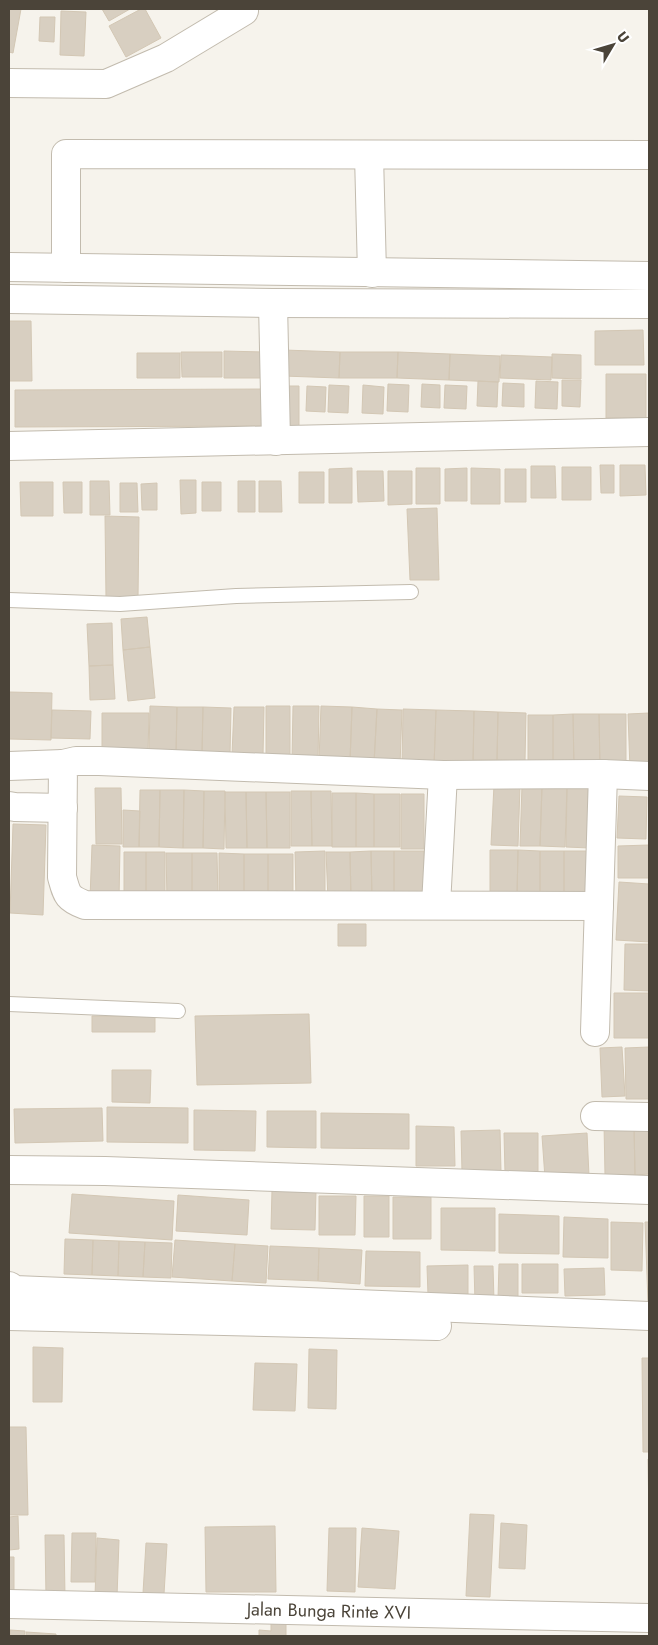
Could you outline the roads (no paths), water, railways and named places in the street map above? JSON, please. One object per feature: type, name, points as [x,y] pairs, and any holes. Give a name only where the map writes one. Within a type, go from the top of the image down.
[{"type":"street","points":[[9,83],[106,84],[166,58],[244,11]]},
{"type":"street","points":[[66,268],[66,154],[649,156]]},
{"type":"street","points":[[369,155],[372,273]]},
{"type":"street","points":[[9,267],[649,276]]},
{"type":"street","points":[[9,299],[273,303],[649,304]]},
{"type":"street","points":[[273,303],[276,441]]},
{"type":"street","points":[[9,446],[649,432]]},
{"type":"street","points":[[9,766],[63,764],[76,761],[99,760],[443,775],[603,774],[649,776]]},
{"type":"street","points":[[63,764],[62,877],[66,891],[72,900],[85,905],[599,906]]},
{"type":"street","points":[[595,1032],[603,774]]},
{"type":"street","points":[[436,905],[443,775]]},
{"type":"street","points":[[9,806],[62,808]]},
{"type":"street","points":[[595,1116],[649,1117]]},
{"type":"street","points":[[9,1170],[105,1171],[649,1190]]},
{"type":"street","points":[[9,1286],[15,1290],[649,1316]]},
{"type":"street","points":[[9,1316],[649,1331]]},
{"type":"street","name":"Jalan Bunga Rinte XVI","points":[[9,1604],[649,1618]]},
{"type":"lane","points":[[9,600],[120,604],[236,596],[411,592]]},
{"type":"lane","points":[[9,1004],[178,1011]]}]
